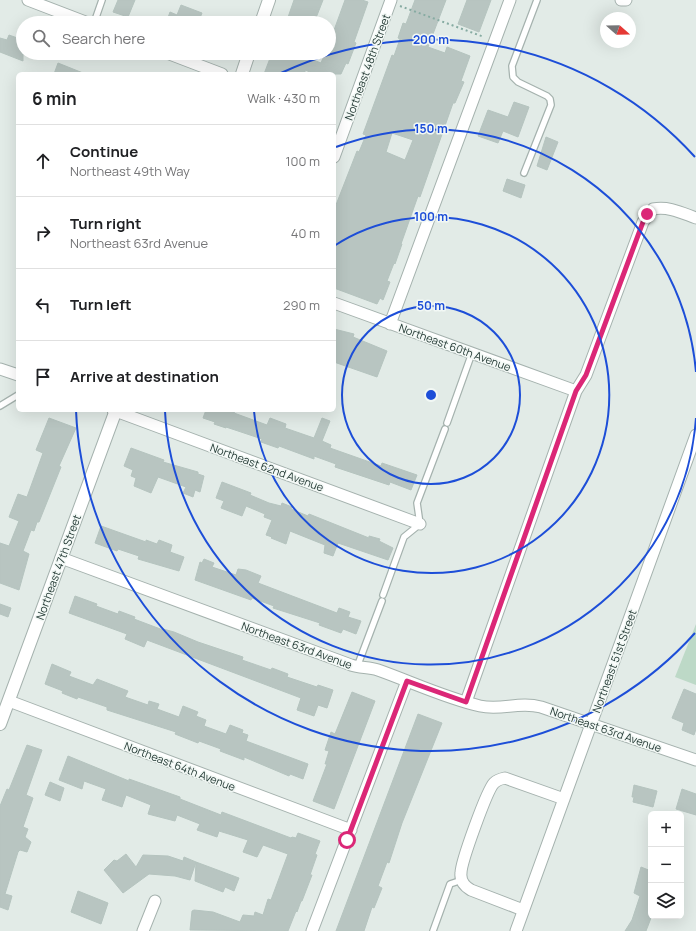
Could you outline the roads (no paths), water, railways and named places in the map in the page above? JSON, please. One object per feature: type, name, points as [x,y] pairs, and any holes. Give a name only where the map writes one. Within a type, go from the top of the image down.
[{"type":"street","points":[[28,0],[70,16]]},
{"type":"street","points":[[263,16],[269,0]]},
{"type":"street","points":[[390,324],[510,0]]},
{"type":"street","points":[[621,0],[626,0]]},
{"type":"street","name":"Northeast 48th Street","points":[[336,152],[391,1]]},
{"type":"street","points":[[185,60],[217,72]]},
{"type":"street","points":[[243,72],[247,60]]},
{"type":"street","points":[[466,702],[576,391],[586,375],[643,222],[647,214],[653,209],[661,208],[669,208],[696,218]]},
{"type":"street","name":"Northeast 60th Avenue","points":[[336,304],[576,391]]},
{"type":"street","points":[[0,369],[16,374]]},
{"type":"street","name":"Northeast 47th Street","points":[[0,724],[114,412]]},
{"type":"street","name":"Northeast 62nd Avenue","points":[[120,412],[420,524]]},
{"type":"street","name":"Northeast 51st Street","points":[[516,931],[591,724],[693,451],[696,435]]},
{"type":"street","name":"Northeast 63rd Avenue","points":[[61,558],[357,667],[377,670],[466,702],[492,708],[518,704],[531,704],[696,760]]},
{"type":"street","points":[[312,931],[407,681]]},
{"type":"street","name":"Northeast 64th Avenue","points":[[8,701],[350,830]]},
{"type":"street","points":[[523,910],[471,890],[466,887],[462,880],[462,865],[489,789],[493,783],[499,779],[511,779],[564,798]]},
{"type":"street","points":[[143,931],[155,901]]},
{"type":"lane","points":[[96,16],[102,0]]},
{"type":"lane","points":[[524,173],[550,105],[550,99],[547,96],[518,82],[513,77],[512,66],[537,0]]},
{"type":"lane","points":[[357,667],[404,537],[420,524],[418,503],[472,353]]},
{"type":"lane","points":[[0,406],[16,396]]},
{"type":"lane","points":[[433,931],[450,884],[462,880]]}]
